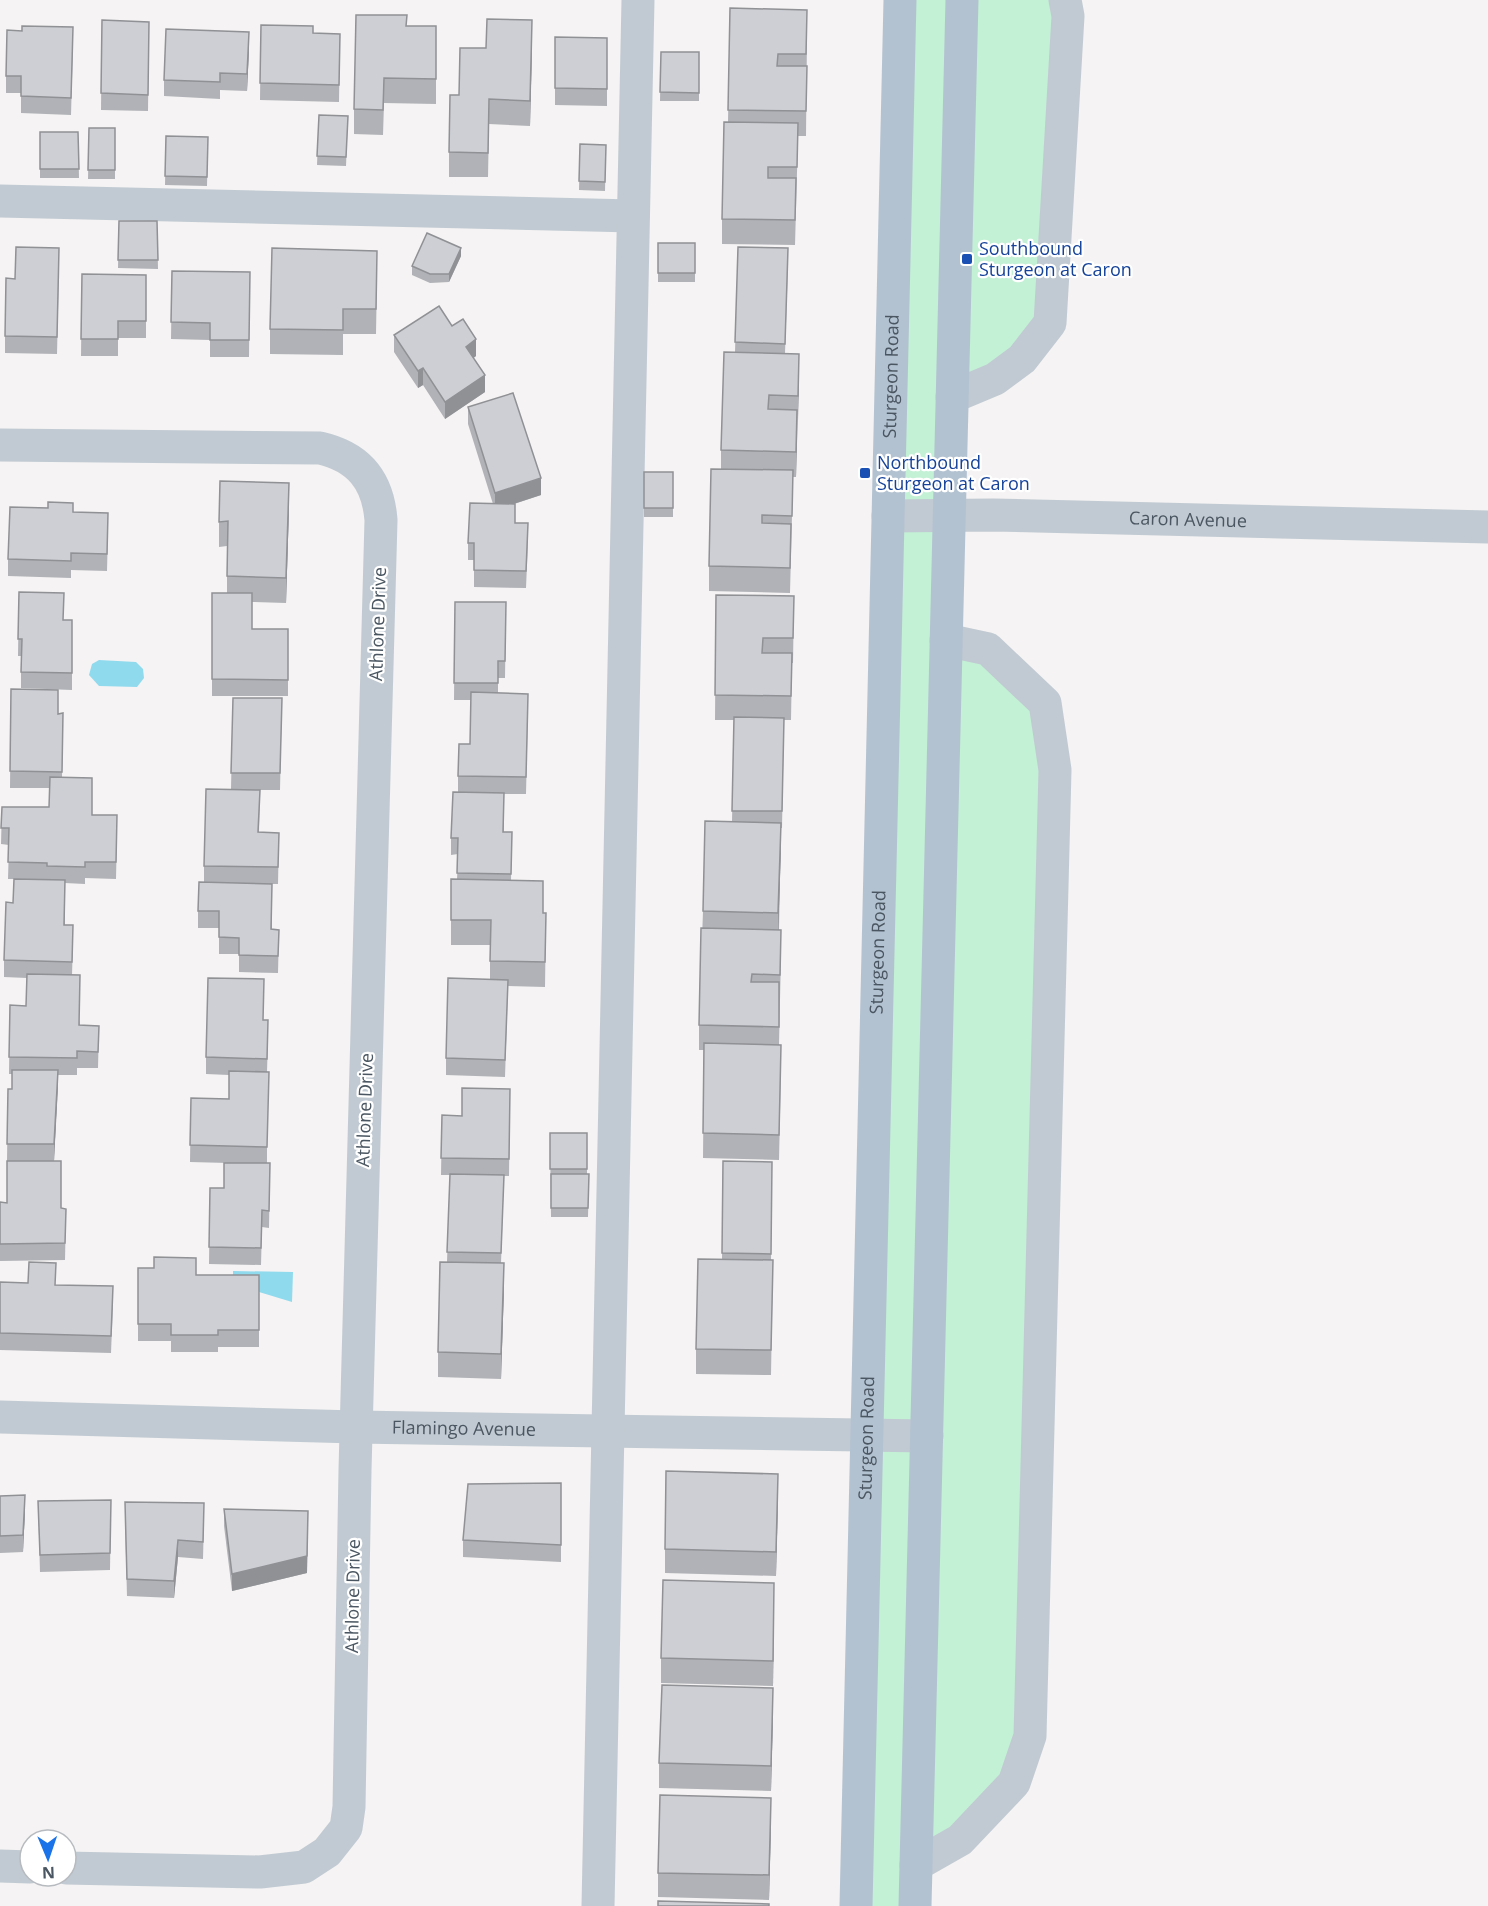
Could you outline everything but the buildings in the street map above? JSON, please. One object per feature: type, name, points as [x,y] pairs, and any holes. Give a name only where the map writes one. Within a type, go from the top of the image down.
[{"type":"main road","name":"Sturgeon Road","points":[[856,1906],[900,0]]},
{"type":"main road","points":[[915,1906],[962,0]]},
{"type":"street","points":[[598,1906],[639,0]]},
{"type":"street","points":[[952,397],[995,379],[1022,359],[1050,323],[1068,16],[1065,0]]},
{"type":"street","points":[[0,201],[633,216]]},
{"type":"street","name":"Athlone Drive","points":[[0,445],[320,448],[349,458],[369,476],[375,487],[381,520],[356,1427],[349,1807],[346,1828],[327,1852],[304,1866],[260,1872],[78,1868]]},
{"type":"street","name":"Caron Avenue","points":[[888,516],[1488,526]]},
{"type":"street","points":[[916,1865],[960,1840],[1014,1783],[1030,1736],[1055,770],[1045,703],[988,650],[946,640]]},
{"type":"street","name":"Flamingo Avenue","points":[[0,1417],[356,1427],[927,1436]]},
{"type":"street","points":[[0,1866],[18,1867]]},
{"type":"green space","points":[[900,0],[1065,0],[1050,323],[952,397],[946,640],[1045,703],[1014,1783],[916,1865],[915,1906],[856,1906]]},
{"type":"water","points":[[99,660],[136,662],[143,669],[144,678],[137,687],[99,686],[89,675],[92,664]]},
{"type":"water","points":[[233,1271],[293,1272],[292,1302],[259,1292],[233,1292]]},
{"type":"place","name":"Southbound Sturgeon at Caron","points":[[967,259]]},
{"type":"place","name":"Northbound Sturgeon at Caron","points":[[865,473]]}]
